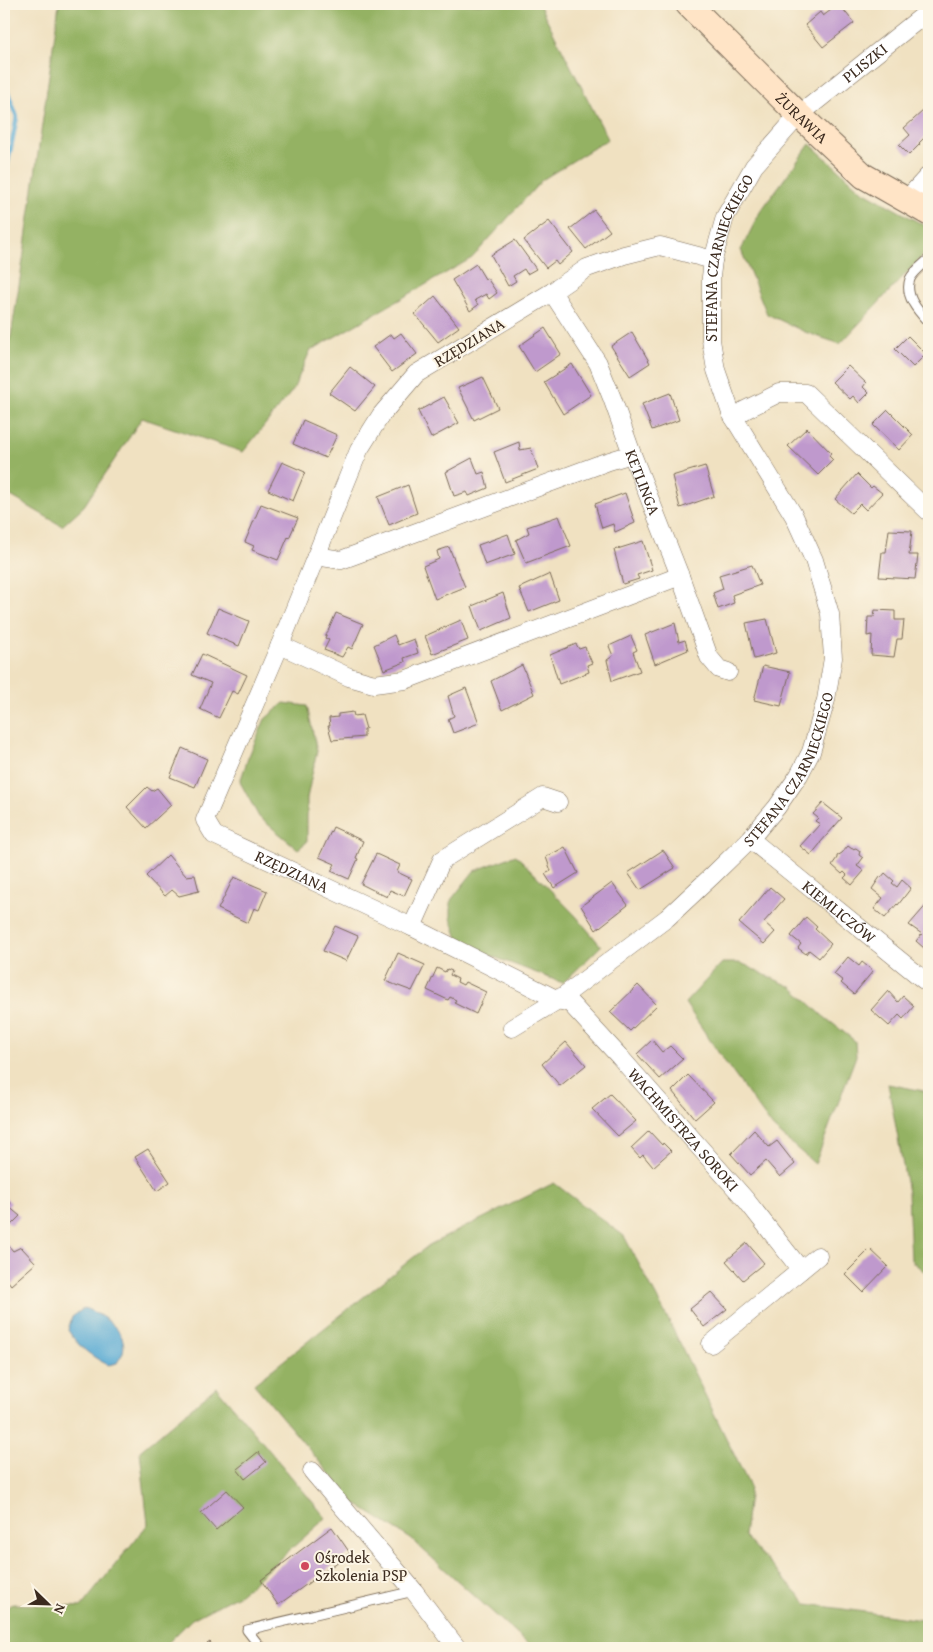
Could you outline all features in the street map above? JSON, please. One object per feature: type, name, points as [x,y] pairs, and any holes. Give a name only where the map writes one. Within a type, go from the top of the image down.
[{"type":"street","name":"ŻURAWIA","points":[[688,4],[799,115],[864,176],[929,213]]},
{"type":"street","name":"PLISZKI","points":[[799,115],[929,11]]},
{"type":"street","name":"STEFANA CZARNIECKIEGO","points":[[512,1028],[558,1000],[667,918],[750,839],[777,807],[811,752],[826,700],[833,658],[830,614],[814,560],[794,516],[734,418],[716,370],[711,340],[711,277],[713,260],[725,217],[754,166],[799,115]]},
{"type":"street","points":[[906,200],[929,175]]},
{"type":"street","name":"RZĘDZIANA","points":[[558,1000],[412,927],[214,835],[205,820],[280,645],[359,450],[381,415],[416,374],[552,292],[587,268],[624,255],[660,246],[713,260]]},
{"type":"street","name":"KETLINGA","points":[[552,292],[598,363],[709,657],[719,669],[728,672]]},
{"type":"street","points":[[734,418],[745,410],[779,393],[806,392],[929,512]]},
{"type":"street","points":[[316,556],[341,560],[632,454]]},
{"type":"street","points":[[280,645],[349,676],[374,684],[405,680],[680,576]]},
{"type":"street","points":[[412,927],[442,860],[543,797],[558,802]]},
{"type":"street","name":"KIEMLICZÓW","points":[[750,839],[924,980],[929,981]]},
{"type":"street","name":"WACHMISTRZA SOROKI","points":[[558,1000],[570,1003],[619,1056],[746,1200],[801,1270]]},
{"type":"street","points":[[711,1344],[818,1256]]},
{"type":"street","points":[[312,1471],[414,1590],[456,1648]]},
{"type":"lane","points":[[929,259],[911,278],[909,293],[917,310],[929,323]]},
{"type":"lane","points":[[261,1648],[247,1630],[414,1590]]},
{"type":"green space","points":[[59,4],[539,4],[608,139],[542,180],[472,258],[310,351],[293,390],[243,452],[142,418],[84,506],[62,526],[4,492],[4,351],[11,336]]},
{"type":"green space","points":[[810,144],[861,190],[929,228],[929,249],[840,344],[805,332],[767,314],[741,250],[760,212]]},
{"type":"green space","points":[[284,703],[307,706],[317,751],[307,798],[307,842],[298,849],[259,817],[240,782],[265,719]]},
{"type":"green space","points":[[516,855],[575,915],[601,946],[563,983],[460,944],[451,918],[451,900],[474,871]]},
{"type":"green space","points":[[722,963],[739,963],[748,966],[792,987],[823,1016],[855,1041],[856,1056],[815,1164],[773,1128],[685,1003]]},
{"type":"green space","points":[[888,1084],[929,1092],[929,1276],[911,1260],[908,1193]]},
{"type":"green space","points":[[554,1183],[624,1236],[664,1311],[750,1487],[744,1536],[807,1604],[929,1621],[929,1648],[527,1648],[529,1645],[411,1539],[354,1503],[254,1384],[429,1245]]},
{"type":"green space","points":[[216,1387],[326,1518],[240,1594],[192,1619],[163,1648],[4,1648],[4,1609],[13,1604],[81,1607],[148,1524],[140,1451]]},
{"type":"water","points":[[84,1308],[98,1314],[118,1330],[124,1344],[122,1355],[117,1363],[108,1365],[91,1354],[76,1341],[68,1330],[72,1317]]},
{"type":"building","points":[[839,4],[854,23],[823,47],[805,25],[820,12],[823,16]]},
{"type":"building","points":[[923,111],[929,117],[929,133],[909,155],[899,145],[910,135],[904,128]]},
{"type":"building","points":[[594,210],[610,231],[586,249],[570,229]]},
{"type":"building","points":[[549,221],[573,252],[558,265],[555,261],[546,268],[524,240]]},
{"type":"building","points":[[515,240],[536,269],[527,274],[524,269],[513,276],[516,281],[508,286],[491,255]]},
{"type":"building","points":[[476,264],[485,279],[487,278],[497,293],[489,299],[486,294],[475,300],[478,305],[470,311],[452,280]]},
{"type":"building","points":[[435,296],[459,327],[438,342],[415,314]]},
{"type":"building","points":[[545,328],[561,354],[535,372],[519,346]]},
{"type":"building","points":[[632,332],[650,363],[630,376],[611,346]]},
{"type":"building","points":[[401,333],[417,354],[392,372],[373,347],[391,334],[394,338]]},
{"type":"building","points":[[908,336],[926,354],[913,367],[895,349]]},
{"type":"building","points":[[572,364],[591,395],[563,414],[544,382]]},
{"type":"building","points":[[848,366],[866,383],[863,387],[869,393],[859,403],[853,396],[850,399],[832,382]]},
{"type":"building","points":[[350,367],[375,387],[355,411],[329,393]]},
{"type":"building","points":[[483,377],[498,408],[474,420],[458,388]]},
{"type":"building","points":[[670,393],[679,420],[652,430],[642,404]]},
{"type":"building","points":[[444,397],[459,423],[431,438],[418,411]]},
{"type":"building","points":[[888,410],[913,435],[899,450],[873,425]]},
{"type":"building","points":[[303,420],[337,435],[326,458],[293,444]]},
{"type":"building","points":[[807,428],[831,453],[829,456],[833,460],[818,475],[788,446]]},
{"type":"building","points":[[519,442],[520,450],[531,448],[538,469],[505,482],[494,452]]},
{"type":"building","points":[[472,458],[478,474],[484,472],[488,488],[469,496],[467,492],[454,496],[446,472]]},
{"type":"building","points":[[282,462],[305,472],[293,501],[268,490]]},
{"type":"building","points":[[705,466],[714,496],[680,508],[672,476]]},
{"type":"building","points":[[857,474],[871,488],[873,486],[882,493],[866,510],[860,504],[851,513],[835,499]]},
{"type":"building","points":[[408,485],[417,513],[389,525],[378,497]]},
{"type":"building","points":[[625,493],[635,523],[615,532],[613,524],[602,528],[595,504]]},
{"type":"building","points":[[261,504],[298,518],[278,560],[252,550],[254,546],[245,542]]},
{"type":"building","points":[[559,516],[571,546],[526,563],[516,540],[529,533],[527,527]]},
{"type":"building","points":[[889,530],[912,531],[909,555],[918,555],[915,579],[879,577],[882,552],[886,552]]},
{"type":"building","points":[[508,534],[515,554],[485,565],[478,545]]},
{"type":"building","points":[[643,541],[652,570],[637,575],[639,579],[623,584],[614,550]]},
{"type":"building","points":[[449,547],[465,587],[435,599],[423,566],[439,559],[437,551]]},
{"type":"building","points":[[752,565],[760,585],[732,595],[734,603],[718,609],[713,593],[723,589],[719,575]]},
{"type":"building","points":[[550,574],[559,600],[529,612],[519,588]]},
{"type":"building","points":[[503,593],[511,618],[481,631],[472,606]]},
{"type":"building","points":[[218,608],[249,621],[239,646],[207,633]]},
{"type":"building","points":[[875,610],[895,611],[895,620],[904,620],[902,639],[897,639],[894,657],[871,655],[872,635],[867,636],[868,617],[874,617]]},
{"type":"building","points":[[336,613],[363,624],[352,649],[348,647],[342,657],[324,650],[329,640],[325,638]]},
{"type":"building","points":[[767,619],[776,653],[754,659],[746,623]]},
{"type":"building","points":[[461,620],[468,640],[432,654],[425,636]]},
{"type":"building","points":[[675,623],[679,642],[685,640],[688,650],[655,664],[645,635]]},
{"type":"building","points":[[394,635],[398,645],[414,639],[418,653],[404,658],[405,662],[384,670],[374,645]]},
{"type":"building","points":[[631,636],[637,650],[633,652],[640,671],[612,681],[607,660],[613,656],[609,646]]},
{"type":"building","points":[[576,644],[579,649],[585,647],[592,663],[587,665],[589,672],[559,684],[550,655]]},
{"type":"building","points":[[202,654],[247,675],[238,694],[232,691],[219,718],[200,709],[211,683],[192,675]]},
{"type":"building","points":[[522,665],[534,694],[502,710],[491,681]]},
{"type":"building","points":[[763,666],[790,672],[781,706],[754,700]]},
{"type":"building","points":[[466,688],[479,723],[453,733],[448,719],[454,716],[448,696]]},
{"type":"building","points":[[353,712],[354,716],[362,715],[366,729],[364,729],[364,737],[332,740],[328,726],[330,726],[329,718],[338,717],[338,714]]},
{"type":"building","points":[[182,748],[207,759],[195,787],[170,777]]},
{"type":"building","points":[[147,787],[152,791],[157,788],[171,805],[146,828],[127,807]]},
{"type":"building","points":[[823,803],[842,818],[811,855],[800,846],[820,824],[815,821],[818,818],[813,814]]},
{"type":"building","points":[[333,827],[363,841],[356,858],[358,859],[349,879],[331,871],[335,864],[319,857]]},
{"type":"building","points":[[848,846],[860,851],[859,855],[863,858],[857,866],[864,871],[852,885],[844,878],[847,875],[844,872],[842,874],[832,865],[837,856]]},
{"type":"building","points":[[565,847],[578,873],[554,888],[545,874],[551,871],[546,857]]},
{"type":"building","points":[[663,850],[675,868],[640,890],[628,873]]},
{"type":"building","points":[[376,854],[400,865],[397,872],[412,879],[404,896],[390,890],[387,897],[361,884]]},
{"type":"building","points":[[168,855],[186,876],[195,875],[199,891],[179,896],[172,890],[165,896],[146,876]]},
{"type":"building","points":[[885,873],[894,881],[892,883],[897,887],[902,880],[911,888],[885,918],[874,909],[883,898],[872,889]]},
{"type":"building","points":[[234,877],[267,891],[259,910],[254,908],[248,923],[218,909]]},
{"type":"building","points":[[612,883],[628,905],[596,930],[581,906]]},
{"type":"building","points":[[770,887],[784,899],[764,922],[775,932],[764,944],[739,923]]},
{"type":"building","points":[[929,902],[929,942],[924,948],[916,941],[922,934],[909,925]]},
{"type":"building","points":[[806,917],[817,927],[815,929],[831,944],[819,958],[809,950],[806,954],[798,948],[801,944],[791,936]]},
{"type":"building","points":[[335,926],[358,936],[346,961],[323,951]]},
{"type":"building","points":[[398,953],[425,965],[412,991],[385,981]]},
{"type":"building","points":[[848,957],[859,966],[862,962],[873,971],[854,994],[834,974]]},
{"type":"building","points":[[437,968],[445,972],[447,969],[452,971],[450,975],[458,979],[457,982],[463,985],[465,982],[486,992],[476,1014],[454,1003],[456,1000],[450,997],[448,1000],[427,990]]},
{"type":"building","points":[[638,985],[657,1005],[630,1031],[610,1012]]},
{"type":"building","points":[[888,991],[898,1002],[903,996],[914,1006],[903,1019],[899,1015],[889,1026],[871,1010]]},
{"type":"building","points":[[652,1040],[662,1052],[670,1046],[683,1059],[660,1079],[637,1054]]},
{"type":"building","points":[[566,1042],[586,1065],[560,1086],[542,1064]]},
{"type":"building","points":[[688,1075],[714,1102],[695,1119],[672,1091]]},
{"type":"building","points":[[610,1094],[636,1121],[618,1136],[592,1109]]},
{"type":"building","points":[[754,1130],[769,1147],[777,1141],[795,1164],[780,1177],[766,1161],[750,1175],[731,1154]]},
{"type":"building","points":[[649,1131],[662,1145],[663,1143],[671,1151],[653,1167],[643,1155],[640,1158],[631,1148]]},
{"type":"building","points":[[148,1149],[170,1182],[157,1191],[135,1157]]},
{"type":"building","points":[[4,1196],[11,1203],[8,1206],[20,1216],[11,1225],[4,1218]]},
{"type":"building","points":[[747,1243],[764,1263],[743,1280],[726,1261]]},
{"type":"building","points":[[8,1245],[13,1251],[21,1247],[36,1263],[11,1285],[4,1276],[4,1249]]},
{"type":"building","points":[[870,1249],[888,1266],[863,1292],[845,1274]]},
{"type":"building","points":[[711,1292],[727,1309],[704,1327],[690,1309]]},
{"type":"building","points":[[258,1452],[266,1462],[245,1479],[237,1469]]},
{"type":"building","points":[[227,1490],[243,1507],[216,1530],[201,1513]]},
{"type":"building","name":"Ośrodek Szkolenia PSP","points":[[332,1527],[350,1553],[278,1605],[261,1580]]},
{"type":"building","points":[[210,1642],[215,1648],[201,1648]]},
{"type":"waterway","points":[[4,82],[17,117],[4,181]]},
{"type":"place","name":"Ośrodek Szkolenia PSP","points":[[305,1566]]}]
